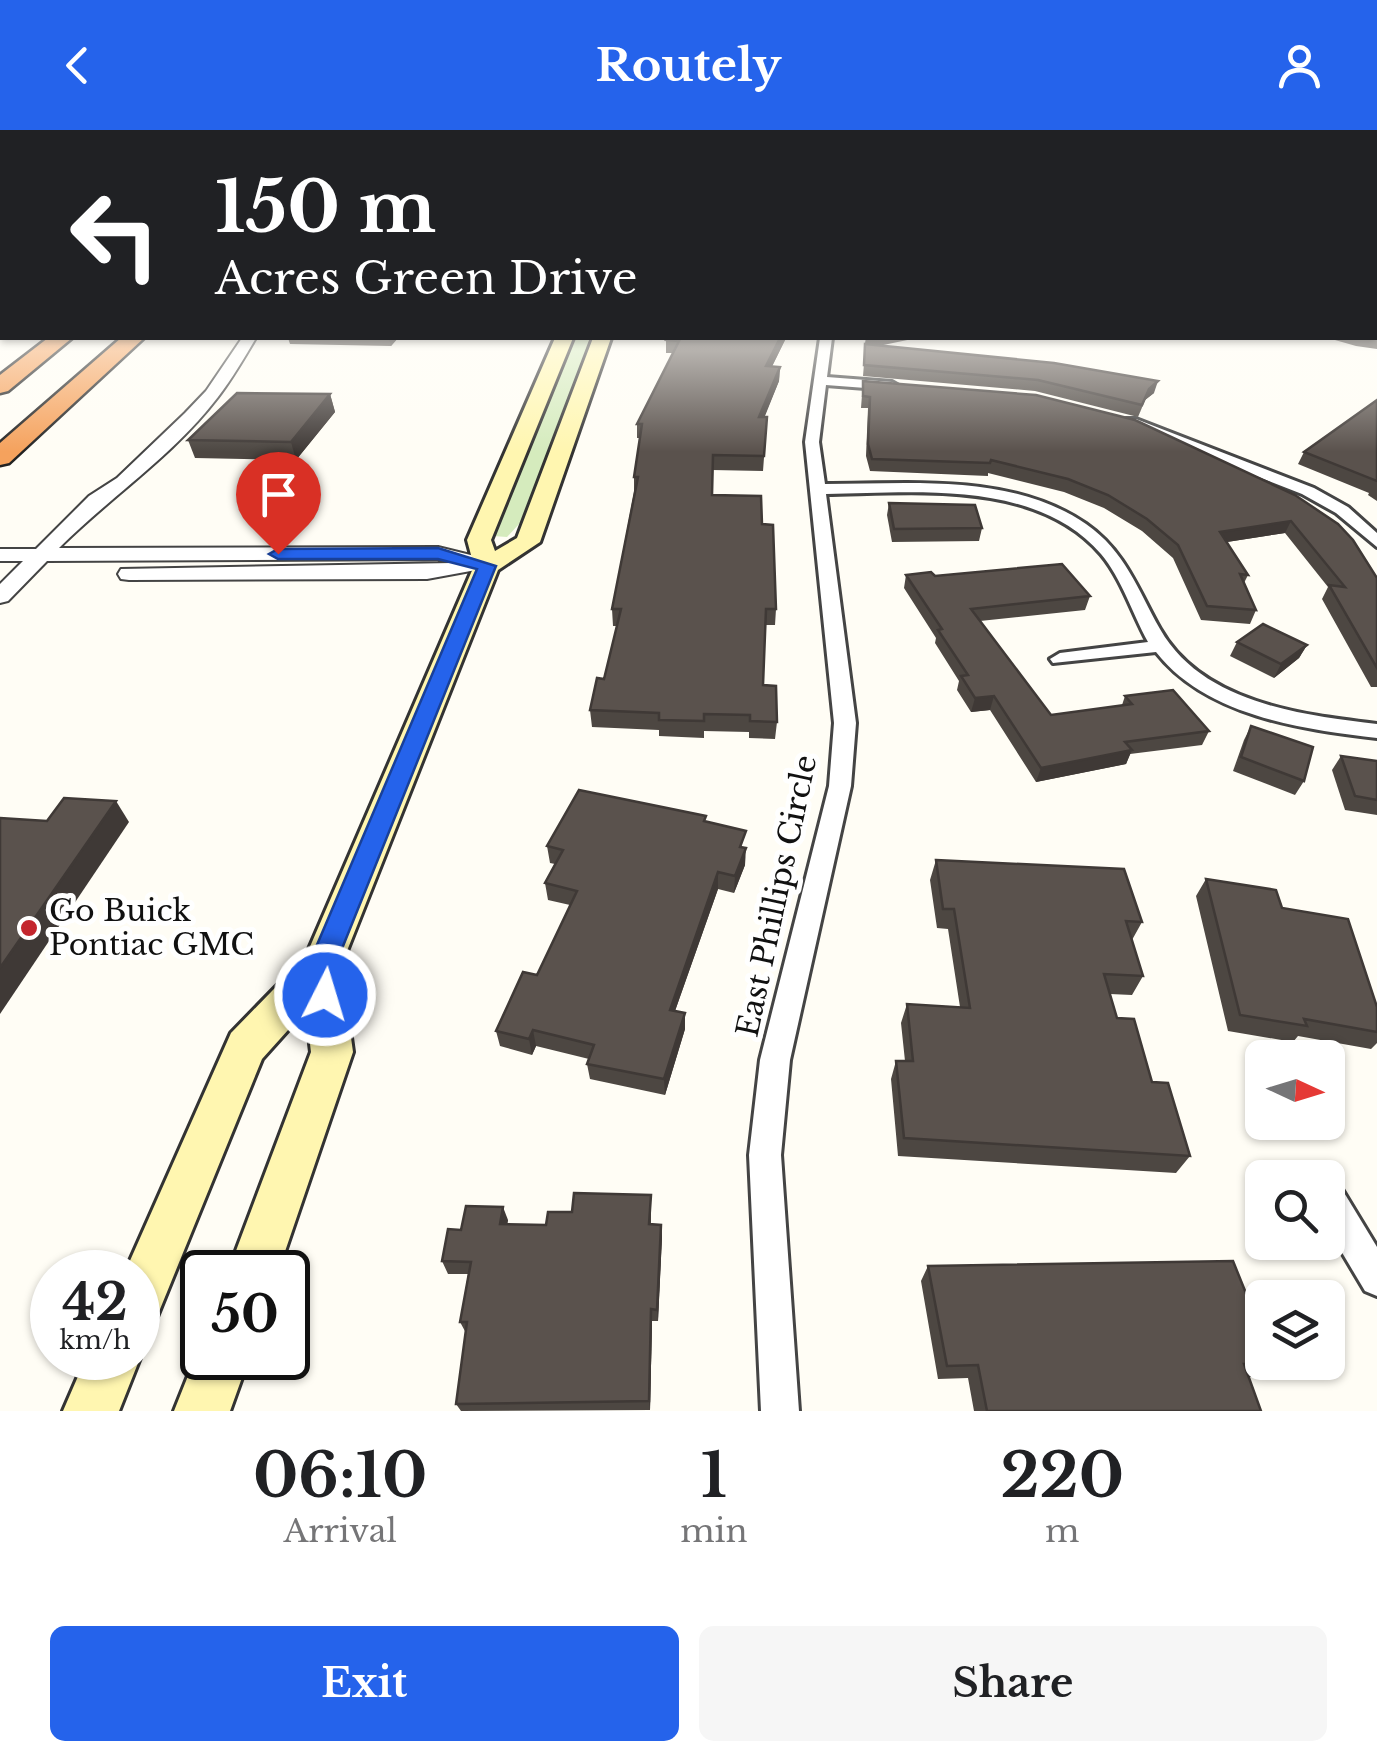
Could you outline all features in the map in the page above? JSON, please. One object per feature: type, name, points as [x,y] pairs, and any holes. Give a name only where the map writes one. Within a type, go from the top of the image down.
[{"type":"highway","points":[[0,386],[57,340]]},
{"type":"highway","points":[[0,457],[130,340]]},
{"type":"main road","points":[[487,566],[479,540],[563,340]]},
{"type":"main road","points":[[160,1250],[246,1047],[322,966],[487,566],[528,542],[601,340]]},
{"type":"main road","points":[[260,1250],[332,1052],[322,966]]},
{"type":"main road","points":[[90,1411],[104,1380]]},
{"type":"main road","points":[[202,1411],[214,1380]]},
{"type":"street","points":[[96,500],[110,478],[197,392],[233,340]]},
{"type":"street","points":[[0,596],[11,574],[41,555],[96,500],[132,475],[202,406],[249,340]]},
{"type":"street","name":"East Phillips Circle","points":[[780,1411],[765,1155],[775,1060],[840,786],[845,723],[812,442],[826,340]]},
{"type":"street","points":[[823,381],[914,387]]},
{"type":"street","points":[[1117,418],[1153,428],[1308,491],[1342,510],[1377,542]]},
{"type":"street","points":[[816,489],[972,492],[1026,502],[1076,524],[1114,554],[1159,646],[1188,672],[1229,698],[1286,718],[1377,731]]},
{"type":"street","points":[[0,556],[438,554],[487,566]]},
{"type":"street","points":[[11,574],[427,573],[487,566]]},
{"type":"street","points":[[1060,659],[1159,646]]},
{"type":"street","points":[[1345,1226],[1377,1278]]},
{"type":"green space","points":[[575,340],[591,340],[520,523],[507,537],[493,536]]},
{"type":"building","points":[[666,340],[779,340],[766,366],[780,367],[759,417],[767,417],[764,456],[713,455],[712,495],[761,496],[762,524],[773,525],[776,609],[766,609],[763,685],[776,686],[777,722],[750,721],[750,715],[704,714],[704,721],[659,720],[659,713],[590,710],[597,678],[604,679],[621,609],[612,609],[638,477],[634,477],[642,424],[637,424],[679,341]]},
{"type":"building","points":[[865,344],[1054,363],[1158,381],[1149,389],[1142,405],[1038,380],[864,365]]},
{"type":"building","points":[[863,381],[1036,395],[1135,420],[1295,495],[1338,524],[1377,578],[1377,668],[1329,585],[1345,587],[1291,521],[1220,532],[1248,575],[1240,574],[1256,610],[1207,606],[1178,545],[1147,519],[1108,495],[1068,479],[991,460],[990,463],[872,459],[868,444],[870,397],[863,396]]},
{"type":"building","points":[[237,393],[330,394],[291,442],[188,440]]},
{"type":"building","points":[[1377,400],[1377,481],[1304,452]]},
{"type":"building","points":[[889,503],[975,505],[982,528],[894,529]]},
{"type":"building","points":[[1062,564],[1090,596],[971,609],[1051,715],[1132,704],[1125,696],[1173,690],[1209,731],[1125,742],[1132,750],[1041,768],[994,696],[975,698],[961,676],[968,675],[906,575],[931,572],[935,576]]},
{"type":"building","points":[[1263,624],[1307,645],[1281,664],[1237,642]]},
{"type":"building","points":[[1251,726],[1313,747],[1304,781],[1241,757]]},
{"type":"building","points":[[1341,756],[1377,761],[1377,800],[1355,796]]},
{"type":"building","points":[[579,790],[706,816],[704,821],[746,831],[740,847],[746,848],[735,876],[718,872],[670,1010],[685,1013],[664,1079],[587,1064],[594,1045],[533,1030],[529,1039],[496,1031],[523,972],[537,975],[577,891],[545,883],[563,850],[547,846]]},
{"type":"building","points":[[64,798],[116,801],[0,968],[0,818],[47,821]]},
{"type":"building","points":[[936,860],[1124,869],[1142,922],[1126,921],[1143,976],[1104,974],[1117,1018],[1134,1019],[1152,1082],[1168,1083],[1190,1156],[904,1138],[896,1061],[913,1061],[907,1004],[970,1008],[954,909],[943,909]]},
{"type":"building","points":[[1206,879],[1276,890],[1282,908],[1348,919],[1377,1007],[1377,1032],[1304,1019],[1307,1026],[1240,1015]]},
{"type":"building","points":[[574,1193],[651,1195],[649,1224],[661,1225],[657,1310],[651,1309],[649,1401],[456,1404],[467,1322],[460,1322],[471,1262],[442,1261],[448,1229],[461,1230],[466,1206],[503,1207],[500,1224],[546,1225],[548,1212],[572,1212]]},
{"type":"building","points":[[1233,1261],[1245,1291],[1245,1380],[1250,1380],[1261,1411],[987,1411],[978,1365],[947,1366],[928,1266]]},
{"type":"place","name":"Go Buick Pontiac GMC","points":[[29,928]]},
{"type":"route","points":[[278,554],[438,554],[487,566],[322,966],[325,995]]}]
